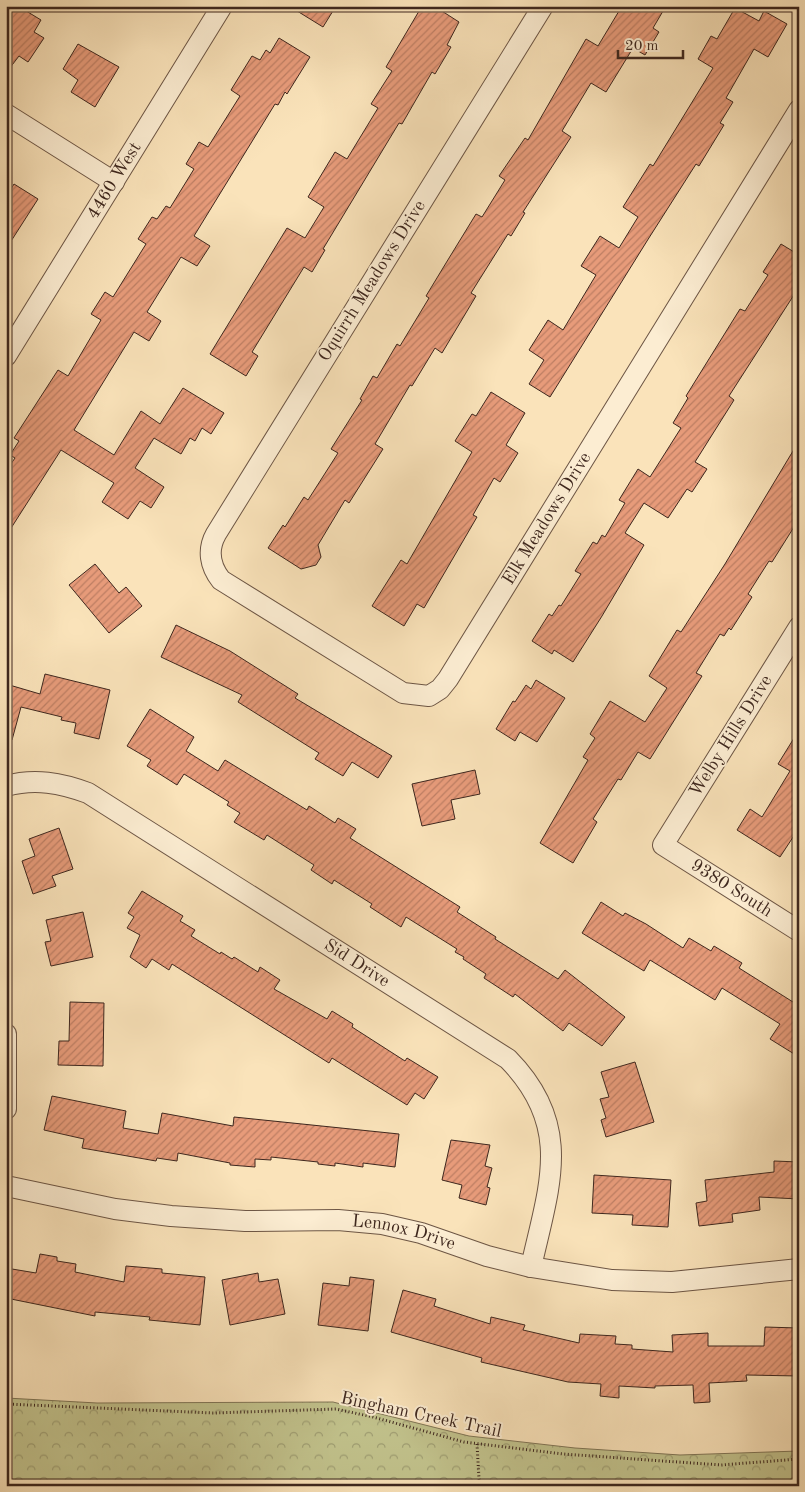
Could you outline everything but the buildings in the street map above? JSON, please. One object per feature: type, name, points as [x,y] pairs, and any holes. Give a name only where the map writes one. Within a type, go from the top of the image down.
[{"type":"street","name":"4460 West","points":[[6,356],[222,6]]},
{"type":"street","name":"Oquirrh Meadows Drive","points":[[211,559],[211,546],[216,534],[543,6]]},
{"type":"street","name":"Elk Meadows Drive","points":[[211,559],[212,566],[221,580],[403,693],[420,697],[435,693],[448,679],[799,110]]},
{"type":"street","points":[[6,114],[114,182]]},
{"type":"street","name":"Welby Hills Drive","points":[[663,846],[799,627]]},
{"type":"street","name":"Sid Drive","points":[[6,786],[33,781],[52,782],[88,793],[508,1058],[532,1086],[547,1119],[551,1137],[551,1174],[531,1267]]},
{"type":"street","name":"9380 South","points":[[663,846],[799,931]]},
{"type":"street","points":[[6,1034],[6,1109]]},
{"type":"street","name":"Lennox Drive","points":[[6,1186],[115,1209],[172,1216],[245,1221],[338,1220],[382,1224],[421,1233],[487,1256],[531,1267],[612,1280],[672,1282],[799,1268]]},
{"type":"path","name":"Bingham Creek Trail","points":[[6,1404],[213,1413],[336,1409],[478,1444],[563,1454],[721,1465],[799,1459]]},
{"type":"path","points":[[478,1444],[479,1479],[482,1486]]},
{"type":"green space","points":[[6,1398],[97,1403],[333,1402],[469,1436],[575,1448],[680,1455],[799,1451],[799,1486],[6,1486]]}]
